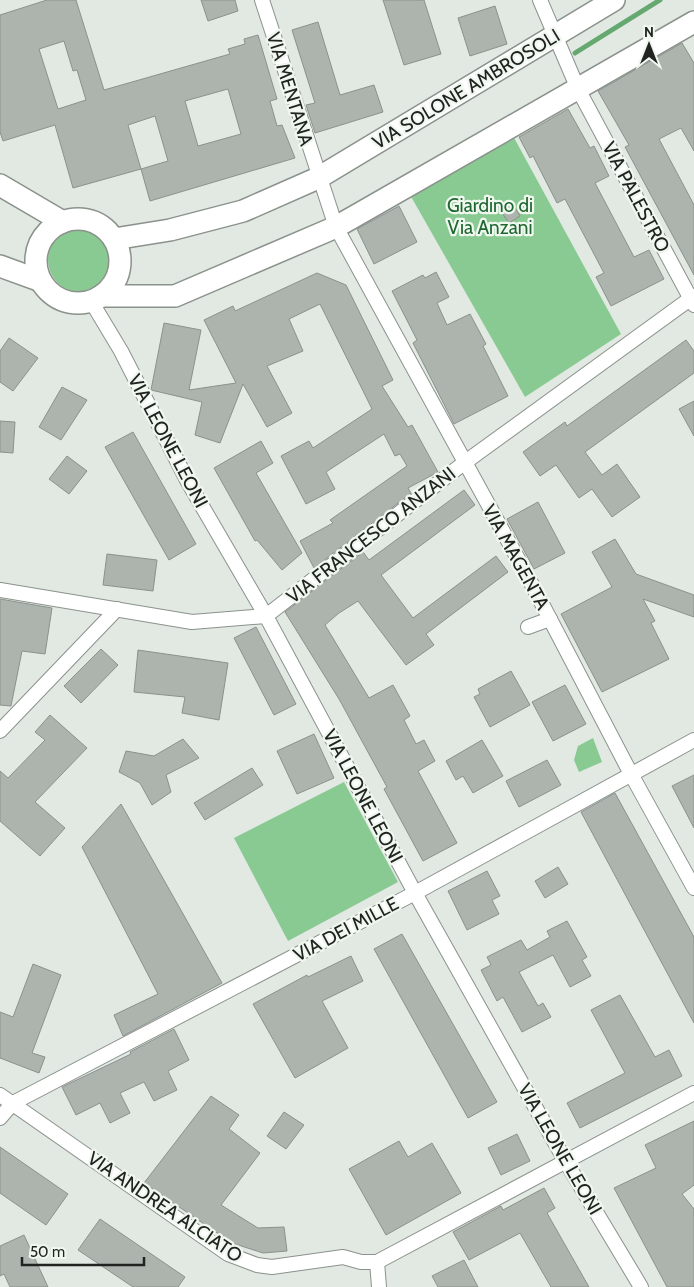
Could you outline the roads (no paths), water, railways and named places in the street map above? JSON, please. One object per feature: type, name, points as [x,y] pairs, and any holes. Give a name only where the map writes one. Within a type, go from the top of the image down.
[{"type":"main road","name":"VIA SOLONE AMBROSOLI","points":[[114,239],[170,230],[243,211],[318,178],[557,42],[614,0]]},
{"type":"main road","points":[[96,299],[111,288],[117,277],[120,264],[119,251],[114,239],[107,230],[92,222],[74,219],[63,222],[51,229],[42,240],[37,254],[36,268],[41,281],[50,292],[63,300],[77,303],[96,299],[175,296],[336,227],[575,83],[694,22]]},
{"type":"main road","points":[[0,185],[63,222]]},
{"type":"main road","points":[[0,266],[41,281]]},
{"type":"street","name":"VIA MENTANA","points":[[262,0],[318,178],[336,227]]},
{"type":"street","name":"VIA PALESTRO","points":[[540,0],[575,83],[693,300]]},
{"type":"street","name":"VIA MAGENTA","points":[[336,227],[694,888]]},
{"type":"street","name":"VIA LEONE LEONI","points":[[96,299],[188,482],[266,616],[415,893],[566,1162],[641,1287]]},
{"type":"street","name":"VIA FRANCESCO ANZANI","points":[[266,616],[464,463],[693,300]]},
{"type":"street","points":[[0,590],[192,622],[266,616]]},
{"type":"street","points":[[0,731],[117,609]]},
{"type":"street","points":[[528,627],[550,619]]},
{"type":"street","name":"VIA DEI MILLE","points":[[0,1118],[13,1103],[415,893],[694,740]]},
{"type":"street","points":[[379,1287],[376,1262],[694,1093]]},
{"type":"street","name":"VIA ANDREA ALCIATO","points":[[0,1095],[228,1254],[242,1261],[272,1267],[344,1258],[361,1262],[376,1262]]},
{"type":"waterway","points":[[575,53],[660,0]]},
{"type":"park label","name":"Giardino di Via Anzani","points":[[490,216]]}]
